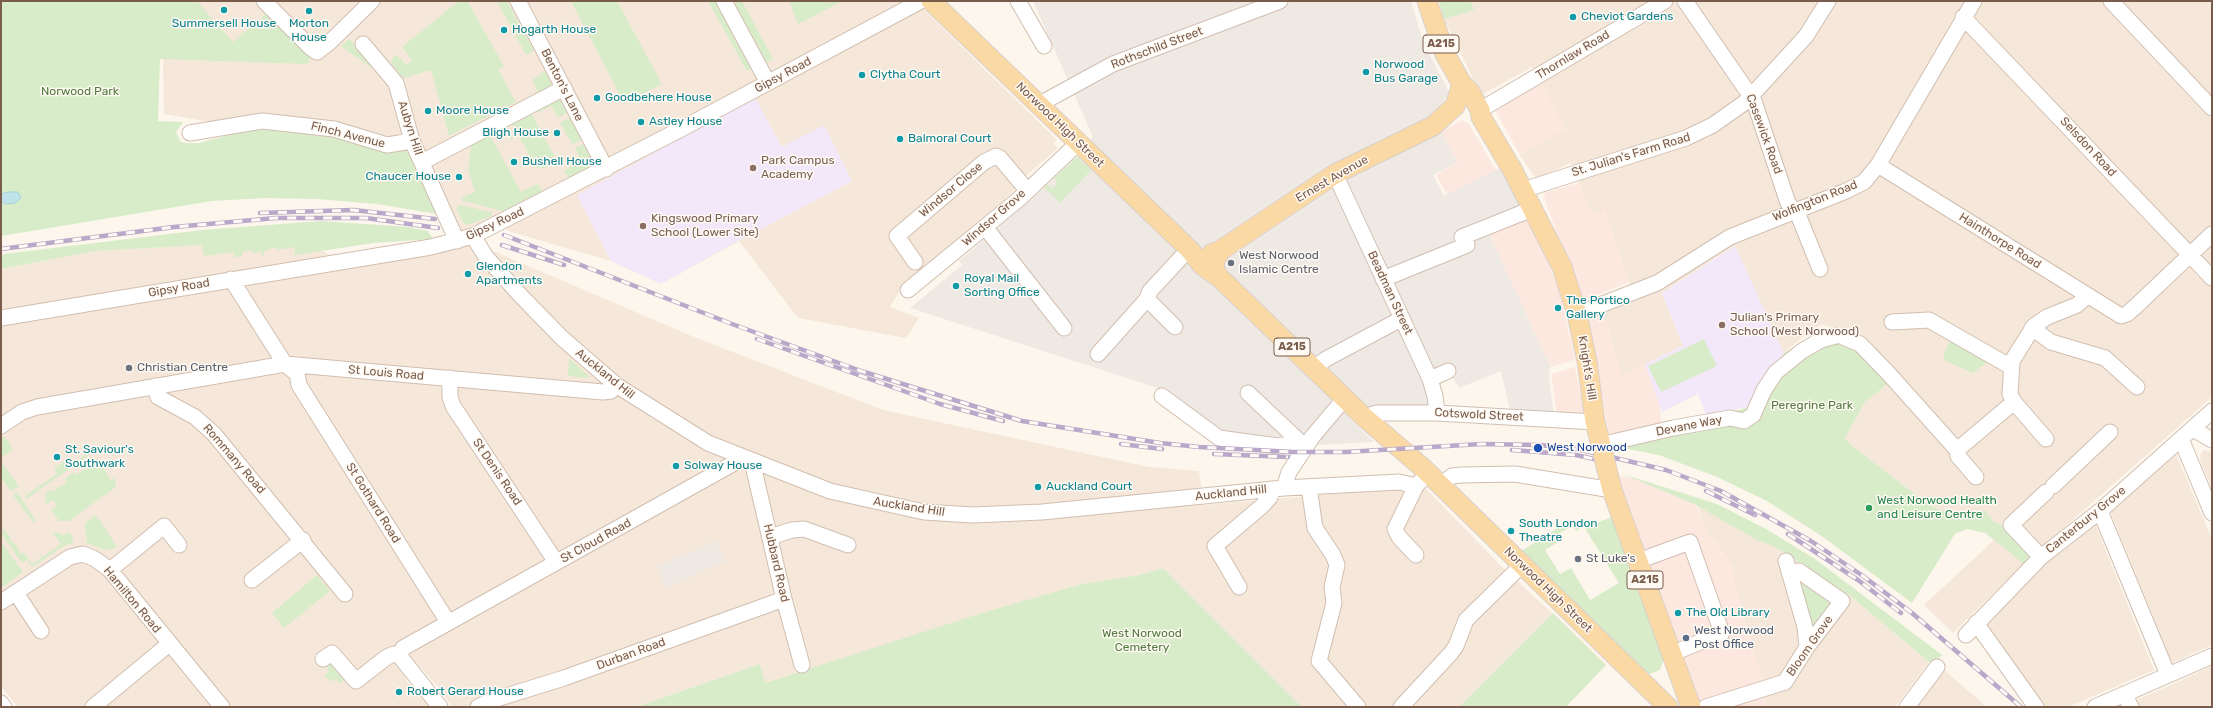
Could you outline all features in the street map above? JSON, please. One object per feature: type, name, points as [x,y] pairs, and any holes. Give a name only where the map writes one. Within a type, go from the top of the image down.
[{"type":"main road","name":"Norwood High Street","points":[[931,1],[1189,249],[1203,266],[1220,278]]},
{"type":"main road","name":"Knight's Hill","points":[[1427,1],[1438,37],[1462,84],[1470,92],[1523,190],[1562,267],[1577,314],[1587,361],[1595,422],[1612,490],[1691,707]]},
{"type":"main road","name":"Ernest Avenue","points":[[1221,250],[1335,174],[1433,126],[1447,116],[1458,100],[1462,84]]},
{"type":"main road","name":"Ernest Avenue","points":[[1447,116],[1466,112],[1480,113]]},
{"type":"main road","name":"Norwood High Street","points":[[1189,249],[1204,256],[1221,250]]},
{"type":"main road","points":[[1220,278],[1215,271],[1214,262],[1221,250]]},
{"type":"main road","name":"A215","points":[[1220,278],[1345,398],[1428,481]]},
{"type":"main road","name":"Norwood High Street","points":[[1428,481],[1522,565],[1668,707]]},
{"type":"main road","points":[[1648,687],[1659,686],[1668,681],[1674,662]]},
{"type":"street","points":[[264,1],[311,48],[317,52],[322,50],[347,27],[372,1]]},
{"type":"street","name":"Benton's Lane","points":[[518,1],[606,168]]},
{"type":"street","points":[[724,1],[768,83]]},
{"type":"street","name":"Gipsy Road","points":[[1,318],[457,241],[473,236],[768,83],[920,1]]},
{"type":"street","points":[[1018,1],[1044,46]]},
{"type":"street","name":"Rothschild Street","points":[[1038,105],[1113,64],[1280,1]]},
{"type":"street","name":"Thornlaw Road","points":[[1480,113],[1665,1]]},
{"type":"street","name":"Casewick Road","points":[[1685,1],[1751,96],[1788,203],[1796,210],[1820,269]]},
{"type":"street","name":"St. Julian's Farm Road","points":[[1523,190],[1696,135],[1729,115],[1751,96],[1806,36],[1828,1]]},
{"type":"street","name":"Wolfington Road","points":[[1577,314],[1646,288],[1670,276],[1727,238],[1859,185],[1878,165],[1974,1]]},
{"type":"street","points":[[2111,1],[2212,108]]},
{"type":"street","name":"Selsdon Road","points":[[1964,17],[2212,278]]},
{"type":"street","name":"Aubyn Hill","points":[[363,44],[396,83],[412,141],[457,241]]},
{"type":"street","points":[[422,162],[564,88]]},
{"type":"street","name":"Finch Avenue","points":[[190,133],[262,121],[334,129],[387,145],[412,141]]},
{"type":"street","name":"Windsor Grove","points":[[908,290],[1027,190],[1078,143]]},
{"type":"street","name":"Windsor Close","points":[[915,262],[897,236],[984,162],[996,156],[1000,158],[1027,190]]},
{"type":"street","name":"Hainthorpe Road","points":[[1878,165],[2118,315],[2124,316],[2190,255]]},
{"type":"street","name":"Beadman Street","points":[[1335,174],[1401,319],[1430,378],[1435,396],[1437,413]]},
{"type":"street","points":[[1383,279],[1467,245],[1462,237],[1532,209]]},
{"type":"street","points":[[984,227],[1064,328]]},
{"type":"street","points":[[2190,255],[2212,234]]},
{"type":"street","name":"Auckland Hill","points":[[473,236],[486,257],[521,296],[562,338],[616,385],[696,436],[746,459],[830,491],[928,512],[973,515],[1042,512],[1278,489],[1428,481]]},
{"type":"street","points":[[1098,354],[1147,299],[1150,291],[1189,249]]},
{"type":"street","name":"St Gothard Road","points":[[231,279],[285,364],[297,374],[299,385],[448,622]]},
{"type":"street","points":[[2046,439],[2014,402],[2010,394],[2012,361],[2032,328],[2047,317],[2077,305],[2087,296]]},
{"type":"street","points":[[1147,299],[1176,327]]},
{"type":"street","points":[[1314,368],[1326,359],[1401,319]]},
{"type":"street","points":[[1892,322],[1929,320],[2011,367]]},
{"type":"street","points":[[2032,328],[2051,342],[2105,358],[2137,387]]},
{"type":"street","name":"Devane Way","points":[[1601,449],[1672,428],[1730,418],[1744,421],[1754,415],[1764,390],[1776,372],[1802,351],[1821,340],[1839,336],[1860,344],[1957,450]]},
{"type":"street","name":"St Louis Road","points":[[155,386],[285,364],[603,392],[609,392],[616,385]]},
{"type":"street","points":[[1430,378],[1448,371]]},
{"type":"street","name":"St Denis Road","points":[[450,378],[450,397],[453,406],[556,562]]},
{"type":"street","points":[[1,426],[22,412],[37,407],[155,386]]},
{"type":"street","name":"Rommany Road","points":[[155,386],[158,397],[195,417],[214,434],[303,540],[345,594]]},
{"type":"street","points":[[1248,393],[1303,444]]},
{"type":"street","points":[[1162,396],[1219,438],[1278,446],[1303,444]]},
{"type":"street","points":[[1239,587],[1215,546],[1262,506],[1278,489],[1289,472],[1303,444],[1345,398]]},
{"type":"street","points":[[1976,477],[1958,456],[1957,450],[2014,402]]},
{"type":"street","name":"Canterbury Grove","points":[[1966,635],[2041,557],[2100,511],[2212,411]]},
{"type":"street","name":"Cotswold Street","points":[[1364,417],[1376,413],[1437,413],[1595,422]]},
{"type":"street","points":[[2193,429],[2212,440]]},
{"type":"street","points":[[2041,557],[2011,525],[2110,432]]},
{"type":"street","points":[[2181,440],[2212,513]]},
{"type":"street","name":"St Cloud Road","points":[[448,622],[736,462],[746,459]]},
{"type":"street","name":"Hubbard Road","points":[[746,459],[770,537],[784,599],[802,665]]},
{"type":"street","points":[[1416,555],[1399,536],[1395,529],[1428,481],[1461,475],[1515,474],[1612,490]]},
{"type":"street","points":[[1309,487],[1315,528],[1334,555],[1337,565],[1332,587],[1334,603],[1319,661],[1357,705]]},
{"type":"street","points":[[2100,511],[2168,675]]},
{"type":"street","points":[[110,570],[164,526],[179,545]]},
{"type":"street","points":[[770,537],[792,530],[804,529],[848,545]]},
{"type":"street","points":[[252,580],[303,540]]},
{"type":"street","points":[[1638,562],[1690,542],[1722,633],[1674,662]]},
{"type":"street","name":"Hamilton Road","points":[[1,602],[70,558],[83,554],[95,559],[110,570],[222,707]]},
{"type":"street","points":[[1402,707],[1451,653],[1456,646],[1466,620],[1522,565]]},
{"type":"street","name":"Bloom Grove","points":[[1706,707],[1785,682],[1807,647],[1842,601],[1799,571],[1788,566],[1804,627],[1807,647]]},
{"type":"street","points":[[16,593],[41,631]]},
{"type":"street","name":"Durban Road","points":[[478,707],[490,701],[564,678],[784,599]]},
{"type":"street","points":[[323,660],[332,653],[356,681],[387,657],[394,654],[400,654],[407,646],[448,622]]},
{"type":"street","points":[[1976,623],[2036,707]]},
{"type":"street","points":[[93,707],[169,644]]},
{"type":"street","points":[[400,654],[440,707]]},
{"type":"street","points":[[2095,707],[2128,701],[2168,675],[2212,656]]},
{"type":"street","points":[[1907,707],[1937,668]]},
{"type":"street","points":[[1,703],[4,707]]},
{"type":"shaded area","points":[[171,1],[915,1],[1057,140],[1053,143],[1058,148],[1026,176],[1018,188],[902,287],[890,307],[919,318],[906,338],[798,318],[739,241],[661,284],[611,261],[508,231],[500,217],[461,231],[416,157],[164,114],[163,65]]},
{"type":"shaded area","points":[[1033,1],[1411,1],[1423,42],[1449,92],[1434,118],[1458,162],[1433,175],[1444,196],[1501,167],[1524,210],[1486,227],[1550,366],[1549,377],[1554,417],[1511,415],[1501,371],[1459,388],[1450,373],[1424,385],[1429,408],[1375,409],[1350,419],[1374,442],[1238,449],[1219,438],[1164,390],[910,308],[962,265],[959,261],[1033,198],[1077,157],[1093,137]]},
{"type":"shaded area","points":[[1471,1],[2212,1],[2212,397],[2023,564],[1953,633],[1924,605],[2007,528],[1993,521],[1985,510],[1955,517],[1928,504],[1851,445],[1845,438],[1865,402],[1890,382],[1853,337],[1823,324],[1805,335],[1784,353],[1734,246],[1662,293],[1683,346],[1622,377],[1603,313],[1639,299],[1629,282],[1605,210],[1591,213],[1571,163],[1536,179],[1520,155],[1537,145],[1541,82],[1532,67],[1481,95],[1444,19],[1473,10]]},
{"type":"shaded area","points":[[1541,82],[1565,129],[1520,155],[1495,110]]},
{"type":"shaded area","name":"Park Campus Academy","points":[[755,98],[782,147],[824,125],[852,181],[710,256],[661,284],[611,261],[577,195]]},
{"type":"shaded area","points":[[1462,120],[1469,124],[1496,171],[1450,199],[1436,175],[1456,163],[1441,132]]},
{"type":"shaded area","points":[[1579,183],[1591,213],[1605,209],[1629,282],[1580,302],[1543,193]]},
{"type":"shaded area","points":[[1528,218],[1549,264],[1560,294],[1575,360],[1550,367],[1489,234]]},
{"type":"shaded area","points":[[280,237],[325,252],[342,266],[470,241],[694,337],[883,410],[1149,467],[1199,471],[1204,505],[1391,489],[1427,490],[1499,564],[1553,614],[1459,707],[1302,707],[1163,568],[1140,575],[1082,584],[764,683],[760,664],[636,707],[452,707],[438,687],[419,666],[405,679],[430,707],[18,707],[1,687],[1,269],[95,251],[232,243]]},
{"type":"shaded area","name":"Julian's Primary School (West Norwood)","points":[[1735,246],[1784,353],[1770,374],[1753,406],[1706,415],[1698,394],[1662,412],[1645,364],[1683,346],[1662,293]]},
{"type":"shaded area","points":[[1603,313],[1622,376],[1645,364],[1660,404],[1661,425],[1611,437],[1609,435],[1588,318]]},
{"type":"shaded area","points":[[1575,367],[1585,417],[1557,415],[1551,374]]},
{"type":"shaded area","points":[[2204,450],[2212,452],[2212,489],[2200,459],[2201,453]]},
{"type":"shaded area","points":[[2176,454],[2212,539],[2212,645],[2172,663],[2110,511]]},
{"type":"shaded area","points":[[1618,476],[1634,478],[1696,505],[1706,530],[1736,570],[1732,573],[1762,679],[1763,696],[1768,707],[1697,707],[1667,626]]},
{"type":"shaded area","points":[[1697,504],[1757,540],[1775,547],[1849,595],[1929,662],[1895,707],[1768,707],[1763,696],[1731,572],[1736,570],[1706,530]]},
{"type":"shaded area","points":[[2095,524],[2154,670],[2068,707],[2040,707],[1980,624],[2060,546],[2063,551]]},
{"type":"shaded area","points":[[716,541],[725,561],[666,588],[657,566]]},
{"type":"shaded area","points":[[2212,666],[2212,707],[2119,707],[2169,686]]},
{"type":"shaded area","points":[[1943,669],[1987,707],[1915,707]]},
{"type":"green space","name":"Norwood Park","points":[[1,1],[197,1],[233,42],[267,13],[311,56],[308,64],[160,59],[158,121],[183,122],[176,132],[181,142],[186,143],[199,143],[261,126],[307,130],[334,138],[403,150],[410,155],[436,214],[377,204],[317,199],[266,198],[212,201],[1,236]]},
{"type":"green space","points":[[459,1],[467,1],[504,66],[498,69],[516,102],[449,136],[431,70],[403,78],[391,62],[395,55],[401,58],[406,65],[412,60],[402,47]]},
{"type":"green space","points":[[497,1],[507,1],[534,51],[526,55]]},
{"type":"green space","points":[[571,1],[617,1],[662,84],[624,103]]},
{"type":"green space","points":[[708,1],[720,1],[756,67],[747,71]]},
{"type":"green space","points":[[734,1],[742,1],[773,59],[767,63]]},
{"type":"green space","points":[[789,1],[843,1],[798,24]]},
{"type":"green space","points":[[1439,1],[1471,1],[1474,10],[1444,19]]},
{"type":"green space","points":[[349,39],[364,54],[387,79],[341,46]]},
{"type":"green space","points":[[545,71],[553,87],[537,95],[535,92],[538,91],[532,80]]},
{"type":"green space","points":[[559,98],[567,113],[558,118],[552,106],[537,113],[534,111]]},
{"type":"green space","points":[[531,113],[557,161],[545,168],[536,168],[512,123]]},
{"type":"green space","points":[[570,118],[582,140],[572,144],[560,122]]},
{"type":"green space","points":[[506,125],[513,138],[511,140],[505,129],[491,137],[521,192],[538,184],[542,191],[503,211],[463,201],[461,198],[475,192],[468,169],[472,142]]},
{"type":"green space","points":[[584,144],[595,164],[568,178],[564,171],[581,161],[575,148]]},
{"type":"green space","points":[[1077,157],[1091,170],[1060,203],[1044,187],[1047,184],[1051,189],[1058,184],[1054,178]]},
{"type":"green space","points":[[461,205],[491,212],[492,216],[467,225],[463,222],[457,210],[458,206]]},
{"type":"green space","points":[[321,221],[408,227],[428,231],[433,239],[373,243],[295,255],[294,247],[277,250],[277,247],[264,251],[264,255],[262,256],[261,252],[253,253],[252,250],[242,252],[242,256],[234,259],[233,252],[204,256],[202,245],[95,251],[1,269],[1,255],[4,254],[202,230]]},
{"type":"green space","name":"Peregrine Park","points":[[1826,330],[1848,345],[1854,345],[1890,382],[1865,402],[1845,438],[1851,445],[1928,504],[1955,517],[1985,510],[1993,521],[2007,528],[2026,529],[2038,546],[2023,564],[1985,533],[1967,529],[1955,534],[1912,603],[1823,537],[1767,501],[1717,477],[1659,455],[1612,446],[1753,406],[1770,374],[1785,352]]},
{"type":"green space","points":[[1704,339],[1717,366],[1661,392],[1648,366]]},
{"type":"green space","points":[[1951,339],[1987,362],[1973,373],[1944,360],[1944,354]]},
{"type":"green space","points":[[569,358],[590,377],[568,376]]},
{"type":"green space","points":[[4,436],[13,449],[1,458],[1,438]]},
{"type":"green space","points":[[98,447],[99,448],[26,499],[25,496],[57,474],[54,468],[69,458],[73,463]]},
{"type":"green space","points":[[94,459],[104,462],[101,464],[111,480],[115,478],[116,487],[69,521],[59,521],[51,510],[57,506],[53,500],[46,504],[45,494],[50,489],[52,492],[67,482],[65,478],[74,472],[76,475],[92,465],[90,461]]},
{"type":"green space","points":[[1,462],[19,486],[11,491],[1,478]]},
{"type":"green space","points":[[1623,474],[1717,504],[1768,530],[1815,559],[1942,655],[1933,664],[1929,662],[1849,595],[1775,547],[1757,540],[1696,505]]},
{"type":"green space","points":[[17,492],[36,521],[34,523],[13,495]]},
{"type":"green space","points":[[95,515],[100,520],[117,547],[106,550],[87,543],[85,523]]},
{"type":"green space","points":[[1617,515],[1664,658],[1660,670],[1649,674],[1641,672],[1520,552],[1567,522],[1594,524]],"holes":[[[1572,526],[1576,531],[1584,527],[1619,583],[1590,600],[1571,568],[1560,574],[1545,550],[1563,539],[1560,533]]]},
{"type":"green space","points":[[1,527],[11,537],[9,538],[13,543],[14,542],[21,554],[24,552],[32,564],[61,544],[52,531],[63,535],[70,532],[74,542],[64,546],[32,567],[27,560],[22,563],[1,533]]},
{"type":"green space","points":[[1,542],[23,572],[1,588]]},
{"type":"green space","name":"West Norwood Cemetery","points":[[1163,568],[1302,707],[636,707],[760,664],[765,683],[979,614],[1082,584],[1140,575]]},
{"type":"green space","points":[[317,575],[330,591],[284,628],[272,613]]},
{"type":"green space","points":[[1805,582],[1835,603],[1812,631],[1800,585]]},
{"type":"green space","points":[[1553,613],[1606,665],[1566,707],[1459,707]]},
{"type":"green space","points":[[329,662],[335,664],[333,666],[345,678],[340,684],[336,678],[331,682],[325,675],[329,671],[325,665]]},
{"type":"water","points":[[18,192],[21,198],[15,203],[6,204],[1,201],[1,194]]},
{"type":"railway","points":[[260,213],[353,210],[435,219]]},
{"type":"railway","points":[[1,249],[174,227],[276,218],[366,218],[438,228]]},
{"type":"railway","points":[[504,235],[732,324],[861,371],[1022,421],[1160,443],[1199,447],[1294,452],[1346,452],[1481,444],[1540,445],[1577,449],[1666,470],[1721,491],[1811,541],[1863,576],[1912,613],[2021,707]]},
{"type":"railway","points":[[502,245],[564,265]]},
{"type":"railway","points":[[757,339],[940,404],[1003,421]]},
{"type":"railway","points":[[1121,444],[1162,449]]},
{"type":"railway","points":[[1512,450],[1576,455],[1603,461]]},
{"type":"railway","points":[[1214,454],[1288,457]]},
{"type":"railway","points":[[1706,491],[1755,515]]},
{"type":"railway","points":[[1788,534],[1858,580],[1901,613]]},
{"type":"place","name":"Summersell House","points":[[224,10]]},
{"type":"place","name":"Morton House","points":[[309,11]]},
{"type":"place","name":"Cheviot Gardens","points":[[1573,17]]},
{"type":"place","name":"Hogarth House","points":[[504,30]]},
{"type":"place","name":"Norwood Bus Garage","points":[[1366,72]]},
{"type":"place","name":"Clytha Court","points":[[862,75]]},
{"type":"place","name":"Goodbehere House","points":[[597,98]]},
{"type":"place","name":"Moore House","points":[[428,111]]},
{"type":"place","name":"Astley House","points":[[641,122]]},
{"type":"place","name":"Bligh House","points":[[557,133]]},
{"type":"place","name":"Balmoral Court","points":[[900,139]]},
{"type":"place","name":"Bushell House","points":[[514,162]]},
{"type":"place","name":"Park Campus Academy","points":[[753,168]]},
{"type":"place","name":"Chaucer House","points":[[459,177]]},
{"type":"place","name":"Kingswood Primary School (Lower Site)","points":[[643,226]]},
{"type":"place","name":"West Norwood Islamic Centre","points":[[1231,263]]},
{"type":"place","name":"Glendon Apartments","points":[[468,274]]},
{"type":"place","name":"Royal Mail Sorting Office","points":[[956,286]]},
{"type":"place","name":"The Portico Gallery","points":[[1558,308]]},
{"type":"place","name":"Julian's Primary School (West Norwood)","points":[[1722,325]]},
{"type":"place","name":"Christian Centre","points":[[129,368]]},
{"type":"place","name":"West Norwood","points":[[1538,448]]},
{"type":"place","name":"St. Saviour's Southwark","points":[[57,457]]},
{"type":"place","name":"Solway House","points":[[676,466]]},
{"type":"place","name":"Auckland Court","points":[[1038,487]]},
{"type":"place","name":"West Norwood Health and Leisure Centre","points":[[1869,508]]},
{"type":"place","name":"South London Theatre","points":[[1511,531]]},
{"type":"place","name":"St Luke's","points":[[1578,559]]},
{"type":"place","name":"The Old Library","points":[[1678,613]]},
{"type":"place","name":"West Norwood Post Office","points":[[1686,638]]},
{"type":"place","name":"Robert Gerard House","points":[[399,692]]}]
